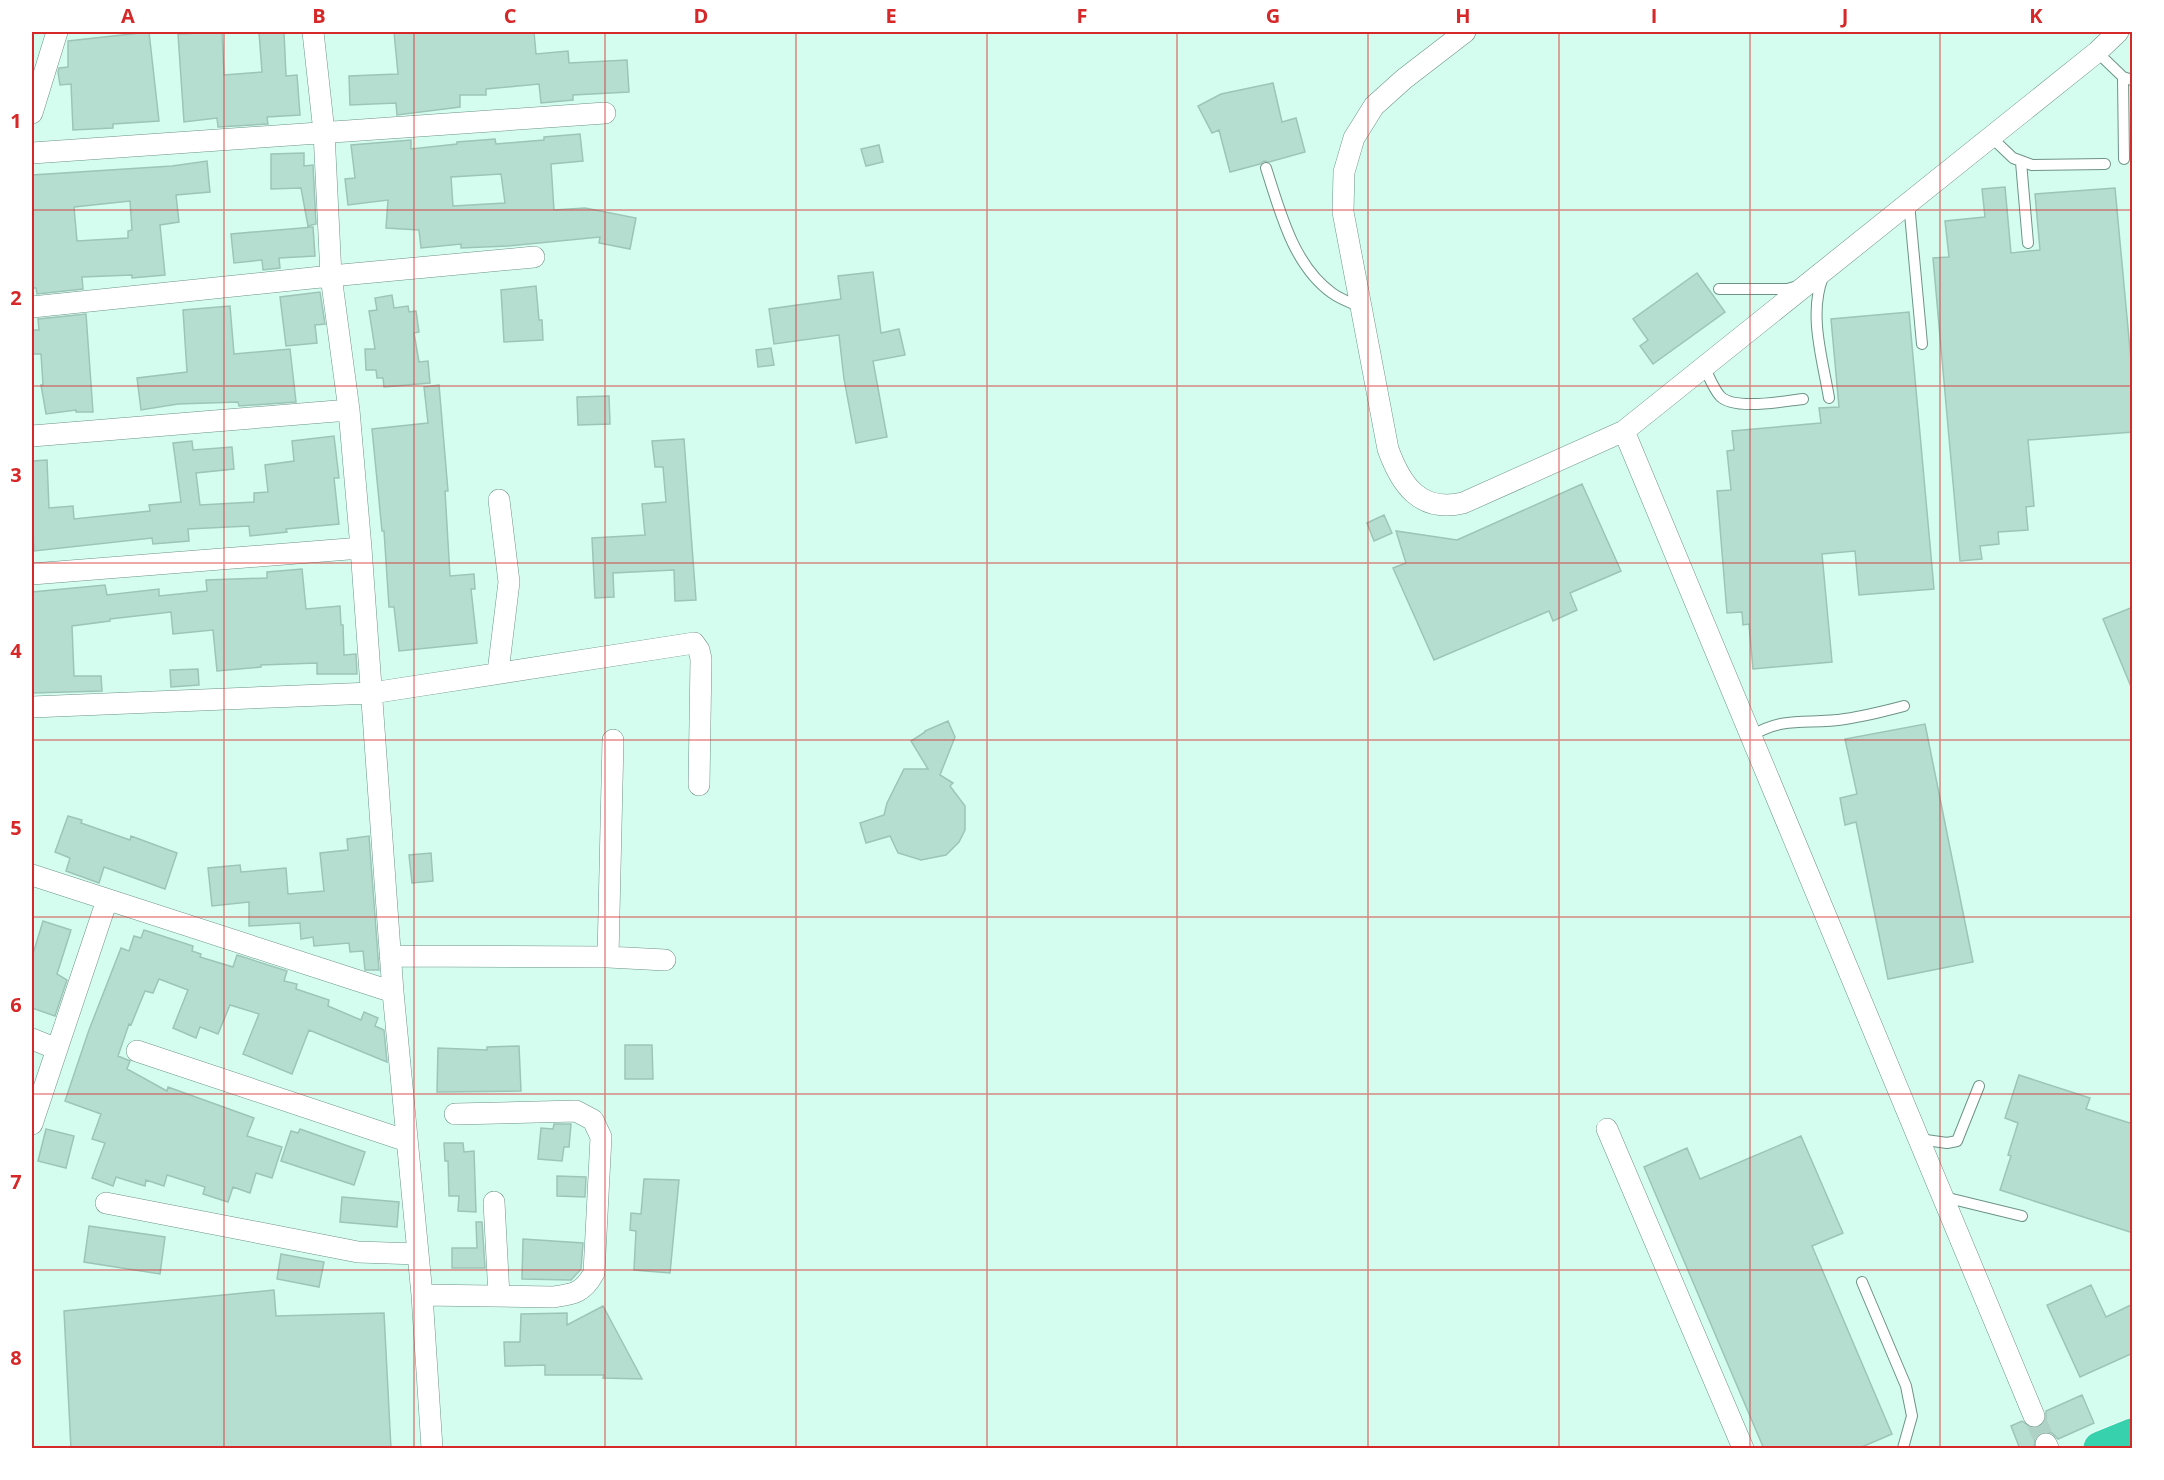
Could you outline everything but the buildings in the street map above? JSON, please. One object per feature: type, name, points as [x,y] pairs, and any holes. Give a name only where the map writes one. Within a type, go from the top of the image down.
[{"type":"highway","points":[[2100,1449],[2133,1435]]},
{"type":"street","points":[[32,113],[57,32]]},
{"type":"street","points":[[313,32],[324,132],[331,276],[349,410],[361,548],[390,956],[422,1295],[432,1449]]},
{"type":"street","points":[[1465,32],[1404,79],[1374,106],[1354,138],[1344,172],[1343,212],[1388,449],[1396,472],[1410,489],[1428,502],[1446,507],[1463,504],[1624,431],[2097,52],[2116,33]]},
{"type":"street","points":[[32,153],[604,113]]},
{"type":"street","points":[[32,307],[534,257]]},
{"type":"street","points":[[32,436],[349,410]]},
{"type":"street","points":[[1624,431],[2034,1416]]},
{"type":"street","points":[[498,672],[509,582],[499,500]]},
{"type":"street","points":[[32,574],[361,548]]},
{"type":"street","points":[[32,708],[372,693],[694,643],[701,659],[699,785]]},
{"type":"street","points":[[608,957],[614,740]]},
{"type":"street","points":[[32,875],[393,992]]},
{"type":"street","points":[[32,1124],[107,900]]},
{"type":"street","points":[[390,956],[608,957],[665,960]]},
{"type":"street","points":[[32,1039],[57,1049]]},
{"type":"street","points":[[137,1051],[407,1141]]},
{"type":"street","points":[[422,1295],[553,1297],[574,1294],[587,1286],[594,1273],[602,1137],[593,1120],[576,1111],[455,1114]]},
{"type":"street","points":[[1607,1129],[1743,1449]]},
{"type":"street","points":[[494,1202],[499,1296]]},
{"type":"street","points":[[106,1203],[358,1252],[418,1254]]},
{"type":"lane","points":[[2097,52],[2128,79],[2124,159]]},
{"type":"lane","points":[[1991,137],[2013,158],[2032,165],[2105,164]]},
{"type":"lane","points":[[2021,162],[2028,243]]},
{"type":"lane","points":[[1266,168],[1280,213],[1304,264],[1332,293],[1361,307]]},
{"type":"lane","points":[[1909,203],[1922,344]]},
{"type":"lane","points":[[1719,289],[1787,289],[1817,277],[1816,313],[1829,398]]},
{"type":"lane","points":[[1704,368],[1721,397],[1727,400],[1762,404],[1803,399]]},
{"type":"lane","points":[[1751,736],[1775,724],[1844,720],[1904,706]]},
{"type":"lane","points":[[1919,1139],[1947,1143],[1957,1141],[1979,1086]]},
{"type":"lane","points":[[1943,1197],[2022,1216]]},
{"type":"lane","points":[[1862,1282],[1906,1386],[1912,1416],[1903,1449]]},
{"type":"tunnel","points":[[2034,1416],[2046,1444]]}]
